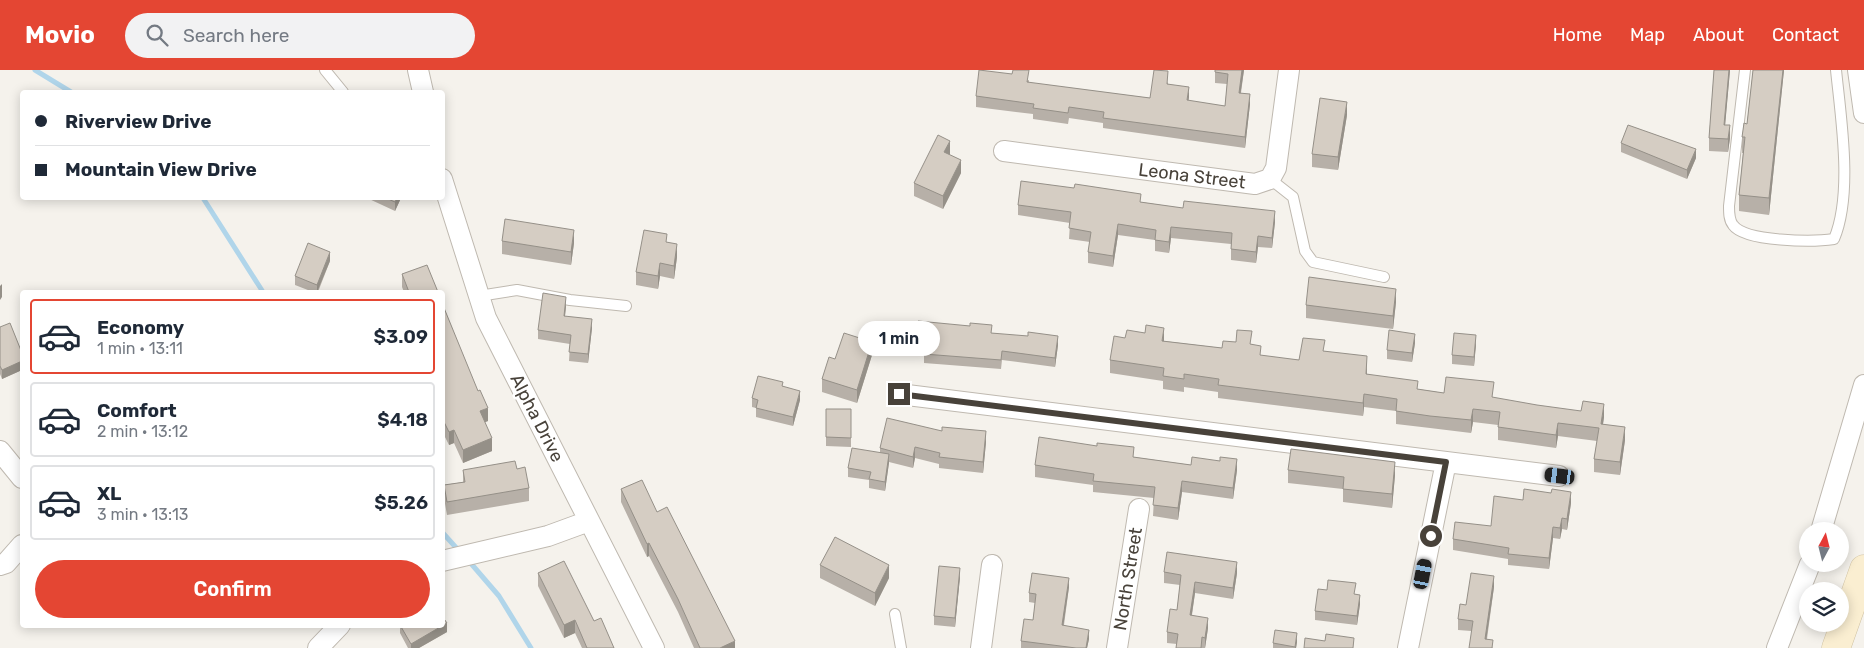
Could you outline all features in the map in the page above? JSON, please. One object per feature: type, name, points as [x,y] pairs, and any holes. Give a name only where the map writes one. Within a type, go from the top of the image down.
[{"type":"main road","points":[[1836,648],[1864,569]]},
{"type":"street","points":[[418,70],[423,90]]},
{"type":"street","name":"Leona Street","points":[[1004,151],[1254,184],[1270,179],[1276,168],[1289,70]]},
{"type":"street","points":[[1858,70],[1864,113]]},
{"type":"street","name":"Alpha Drive","points":[[445,188],[486,318],[654,648]]},
{"type":"street","points":[[1824,522],[1864,385]]},
{"type":"street","points":[[899,394],[1560,476]]},
{"type":"street","points":[[0,451],[20,476]]},
{"type":"street","points":[[1408,648],[1446,462]]},
{"type":"street","name":"North Street","points":[[1117,648],[1139,509]]},
{"type":"street","points":[[445,560],[548,536],[589,521]]},
{"type":"street","points":[[0,565],[6,563],[20,546]]},
{"type":"street","points":[[981,648],[992,565]]},
{"type":"street","points":[[1777,648],[1807,572]]},
{"type":"street","points":[[318,648],[337,628]]},
{"type":"lane","points":[[325,70],[342,90]]},
{"type":"lane","points":[[1745,70],[1729,206],[1730,217],[1734,226],[1746,234],[1813,242],[1834,240],[1840,223],[1843,199],[1842,132],[1836,70]]},
{"type":"lane","points":[[1270,179],[1293,197],[1305,251],[1313,262],[1384,277]]},
{"type":"lane","points":[[479,296],[516,290],[570,300],[626,306]]},
{"type":"lane","points":[[895,614],[901,648]]},
{"type":"building","points":[[979,70],[1012,74],[1013,70],[1029,70],[1027,82],[1150,98],[1154,70],[1168,71],[1167,84],[1189,87],[1187,100],[1225,106],[1228,74],[1215,72],[1215,70],[1242,70],[1239,93],[1250,94],[1245,137],[1103,118],[1104,112],[1069,107],[1068,113],[1033,108],[1034,104],[976,96]]},
{"type":"building","points":[[1714,70],[1729,70],[1724,125],[1730,125],[1728,139],[1709,138]]},
{"type":"building","points":[[1753,70],[1783,70],[1769,198],[1739,195],[1745,137],[1742,137],[1744,123],[1747,124]]},
{"type":"building","points":[[1320,98],[1347,102],[1338,157],[1312,154]]},
{"type":"building","points":[[1628,125],[1696,149],[1687,170],[1621,143]]},
{"type":"building","points":[[938,135],[950,141],[944,152],[961,160],[943,196],[914,183]]},
{"type":"building","points":[[1021,181],[1074,188],[1075,184],[1141,194],[1140,202],[1183,208],[1184,201],[1275,211],[1272,238],[1258,236],[1256,252],[1231,249],[1232,233],[1171,227],[1169,242],[1155,240],[1156,230],[1118,224],[1113,256],[1088,252],[1091,232],[1069,228],[1071,212],[1018,205]]},
{"type":"building","points":[[505,219],[574,230],[571,252],[502,241]]},
{"type":"building","points":[[644,230],[667,234],[666,242],[677,244],[674,266],[660,263],[658,276],[636,272]]},
{"type":"building","points":[[308,243],[330,252],[317,285],[295,276]]},
{"type":"building","points":[[427,265],[437,290],[408,290],[402,274]]},
{"type":"building","points":[[1309,277],[1396,289],[1393,316],[1306,305]]},
{"type":"building","points":[[543,293],[566,297],[564,316],[592,319],[588,354],[569,352],[571,335],[538,330]]},
{"type":"building","points":[[445,310],[478,391],[480,390],[488,408],[480,411],[492,438],[463,450],[454,430],[449,432],[445,424]]},
{"type":"building","points":[[918,321],[970,326],[970,323],[992,325],[991,333],[1028,336],[1028,332],[1058,336],[1055,358],[1002,351],[1001,360],[924,354],[925,339],[917,338]]},
{"type":"building","points":[[10,323],[20,348],[20,362],[2,370],[0,366],[0,327]]},
{"type":"building","points":[[1146,325],[1164,328],[1162,341],[1222,348],[1223,341],[1236,342],[1237,330],[1252,331],[1250,344],[1261,346],[1260,355],[1299,360],[1303,338],[1325,340],[1323,351],[1367,356],[1366,374],[1418,381],[1417,389],[1444,393],[1446,377],[1494,382],[1492,397],[1537,405],[1581,411],[1583,401],[1604,404],[1601,424],[1625,427],[1620,462],[1594,459],[1599,428],[1558,423],[1556,435],[1498,427],[1500,412],[1473,409],[1471,420],[1430,416],[1396,411],[1397,399],[1364,394],[1363,403],[1218,385],[1219,379],[1184,374],[1184,379],[1163,376],[1164,368],[1110,360],[1114,336],[1125,338],[1127,330],[1145,333]]},
{"type":"building","points":[[1389,330],[1415,334],[1412,353],[1387,350]]},
{"type":"building","points":[[844,333],[872,342],[857,390],[822,379],[829,357],[835,359]]},
{"type":"building","points":[[1454,333],[1476,335],[1474,357],[1452,355]]},
{"type":"building","points":[[758,376],[783,382],[782,386],[800,391],[793,417],[756,408],[758,400],[752,398]]},
{"type":"building","points":[[826,409],[851,409],[851,438],[826,437]]},
{"type":"building","points":[[887,418],[942,431],[942,427],[986,431],[983,462],[939,457],[940,453],[915,447],[913,457],[880,448]]},
{"type":"building","points":[[1039,437],[1097,446],[1097,443],[1134,447],[1133,457],[1191,465],[1192,457],[1220,461],[1220,457],[1237,459],[1233,488],[1182,481],[1178,508],[1153,505],[1155,487],[1093,481],[1094,474],[1035,465]]},
{"type":"building","points":[[852,448],[889,454],[885,482],[869,479],[871,472],[848,468]]},
{"type":"building","points":[[1291,449],[1395,462],[1392,494],[1343,489],[1344,477],[1288,470]]},
{"type":"building","points":[[515,461],[517,469],[525,467],[529,488],[447,502],[445,485],[465,482],[463,470]]},
{"type":"building","points":[[642,480],[657,512],[667,507],[735,641],[720,648],[700,648],[678,599],[649,543],[647,544],[621,489]]},
{"type":"building","points":[[1524,489],[1551,493],[1552,489],[1571,492],[1567,519],[1562,518],[1560,528],[1553,527],[1549,558],[1508,554],[1509,548],[1453,539],[1455,522],[1491,526],[1494,496],[1523,500]]},
{"type":"building","points":[[835,537],[889,565],[875,593],[820,565]]},
{"type":"building","points":[[1167,552],[1237,562],[1233,588],[1195,582],[1190,615],[1208,618],[1205,638],[1202,637],[1201,648],[1176,648],[1178,634],[1167,632],[1170,609],[1177,610],[1181,575],[1164,572]]},
{"type":"building","points":[[564,561],[594,621],[601,618],[614,648],[587,648],[575,620],[564,625],[538,573]]},
{"type":"building","points":[[939,566],[960,568],[955,618],[934,616]]},
{"type":"building","points":[[1032,573],[1069,578],[1062,625],[1089,630],[1086,648],[1021,641],[1024,619],[1033,620],[1036,594],[1029,593]]},
{"type":"building","points":[[1471,573],[1494,576],[1485,639],[1493,640],[1492,648],[1469,648],[1473,621],[1458,619],[1460,604],[1466,605]]},
{"type":"building","points":[[1328,580],[1356,583],[1354,594],[1360,595],[1357,616],[1315,611],[1318,589],[1327,590]]},
{"type":"building","points":[[402,628],[438,628],[411,644]]},
{"type":"building","points":[[1275,630],[1297,633],[1295,647],[1273,643]]},
{"type":"building","points":[[1326,634],[1354,638],[1353,648],[1304,648],[1305,638],[1325,641]]},
{"type":"waterway","points":[[35,70],[68,90]]},
{"type":"waterway","points":[[204,200],[262,290]]},
{"type":"waterway","points":[[445,535],[460,552]]},
{"type":"waterway","points":[[468,560],[499,596],[531,648]]},
{"type":"route","points":[[899,394],[1446,462],[1431,536]]}]
